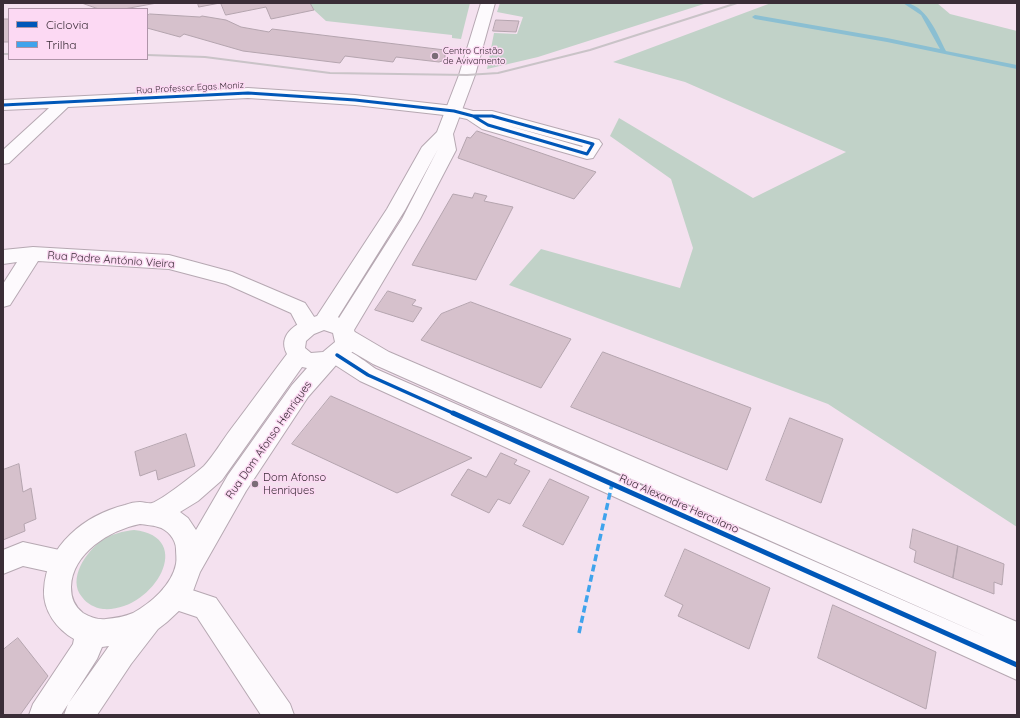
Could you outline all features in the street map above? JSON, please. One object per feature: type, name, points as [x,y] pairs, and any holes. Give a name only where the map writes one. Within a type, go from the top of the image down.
[{"type":"street","name":"Rua Dom Afonso Henriques","points":[[189,566],[190,551],[187,538],[180,527],[169,519],[156,514],[134,514],[122,516],[104,523],[88,534],[74,547],[64,563],[58,580],[57,598],[62,612],[74,624],[89,631],[103,633],[134,627],[162,609],[174,597],[183,582],[189,566],[237,483],[300,391],[331,338],[410,219],[448,150],[445,134],[467,75],[488,3]]},
{"type":"street","name":"Rua Professor Egas Moniz","points":[[3,105],[248,93],[355,100],[454,111],[473,116],[492,116],[593,144],[587,154],[488,125],[473,116]]},
{"type":"street","points":[[3,159],[63,103]]},
{"type":"street","points":[[3,300],[13,252]]},
{"type":"street","name":"Rua Padre António Vieira","points":[[13,252],[170,262],[232,279],[298,308],[331,338]]},
{"type":"street","name":"Rua Dom Afonso Henriques","points":[[299,354],[295,349],[295,342],[298,336],[331,338]]},
{"type":"street","points":[[156,514],[189,493],[213,473],[299,354],[305,359],[312,361],[331,338]]},
{"type":"street","name":"Rua Alexandre Herculano","points":[[331,338],[381,358],[1017,636]]},
{"type":"street","name":"Rua Alexandre Herculano","points":[[331,338],[368,375],[1017,665]]},
{"type":"street","points":[[3,562],[23,554],[64,563]]},
{"type":"street","points":[[174,597],[206,607],[279,715]]},
{"type":"street","name":"Rua Dom Afonso Henriques","points":[[78,715],[148,619]]},
{"type":"street","points":[[44,715],[87,650],[89,631]]},
{"type":"green space","points":[[310,3],[470,3],[461,39],[452,38],[452,35],[326,21],[314,10]]},
{"type":"green space","points":[[500,3],[707,3],[538,57],[487,69],[494,33],[517,34],[523,17],[497,12]]},
{"type":"green space","points":[[771,3],[937,3],[950,14],[1017,31],[1017,527],[828,404],[509,285],[541,249],[680,288],[693,248],[671,179],[610,136],[619,118],[753,198],[846,152],[685,82],[613,62]]},
{"type":"green space","points":[[134,530],[153,536],[163,546],[165,559],[161,574],[151,588],[138,599],[121,607],[103,609],[97,608],[86,602],[78,590],[77,582],[80,566],[90,551],[102,540],[110,536]]},
{"type":"building","points":[[82,3],[157,3],[130,8],[96,8]]},
{"type":"building","points":[[198,3],[220,3],[199,7]]},
{"type":"building","points":[[221,3],[310,3],[314,10],[271,19],[266,7],[226,15]]},
{"type":"building","points":[[150,14],[202,16],[226,20],[241,27],[269,32],[272,29],[445,50],[445,60],[439,62],[396,57],[393,62],[345,56],[340,63],[243,51],[184,34],[180,37],[148,28],[148,15]]},
{"type":"building","points":[[3,19],[8,19],[8,42],[3,42]]},
{"type":"building","points":[[496,20],[519,21],[516,32],[493,31]]},
{"type":"building","points":[[477,131],[596,172],[574,199],[458,158],[467,137],[470,138]]},
{"type":"building","points":[[475,193],[487,196],[484,201],[513,207],[476,280],[412,265],[453,194],[472,198]]},
{"type":"building","points":[[388,291],[416,300],[412,305],[422,308],[413,322],[375,310]]},
{"type":"building","points":[[471,302],[571,339],[541,388],[421,340],[441,314]]},
{"type":"building","points":[[603,352],[751,408],[727,470],[571,407]]},
{"type":"building","points":[[331,396],[472,458],[397,493],[292,444]]},
{"type":"building","points":[[790,418],[843,439],[821,503],[766,480]]},
{"type":"building","points":[[186,434],[195,466],[158,480],[156,470],[140,476],[135,452]]},
{"type":"building","points":[[501,453],[517,460],[514,464],[530,471],[510,504],[498,499],[489,513],[451,495],[468,469],[486,477]]},
{"type":"building","points":[[19,464],[23,492],[31,488],[36,519],[24,524],[25,531],[3,540],[3,470]]},
{"type":"building","points":[[550,479],[589,497],[563,545],[523,526]]},
{"type":"building","points":[[913,529],[958,546],[953,578],[914,562],[916,551],[910,548]]},
{"type":"building","points":[[958,546],[1004,564],[1002,585],[994,582],[994,594],[953,578]]},
{"type":"building","points":[[685,549],[770,588],[749,649],[678,616],[683,605],[665,596]]},
{"type":"building","points":[[833,605],[936,652],[926,709],[818,658]]},
{"type":"building","points":[[18,638],[48,676],[20,715],[3,715],[3,650]]},
{"type":"waterway","points":[[906,3],[923,14],[944,52]]},
{"type":"waterway","points":[[755,17],[887,40],[944,52]]},
{"type":"waterway","points":[[944,52],[1017,67]]},
{"type":"railway","points":[[148,55],[205,57],[330,73],[467,75],[498,73],[590,50],[737,3]]},
{"type":"railway","points":[[3,54],[8,54]]},
{"type":"marked path","points":[[579,633],[612,484]]},
{"type":"cycle path","points":[[3,105],[248,93],[355,100],[454,111],[473,116],[492,116],[593,144],[587,154],[488,125],[473,116]]},
{"type":"cycle path","points":[[337,355],[368,375],[1017,665]]},
{"type":"place","name":"Centro Cristão de Avivamento","points":[[435,56]]},
{"type":"place","name":"Dom Afonso Henriques","points":[[255,484]]}]
